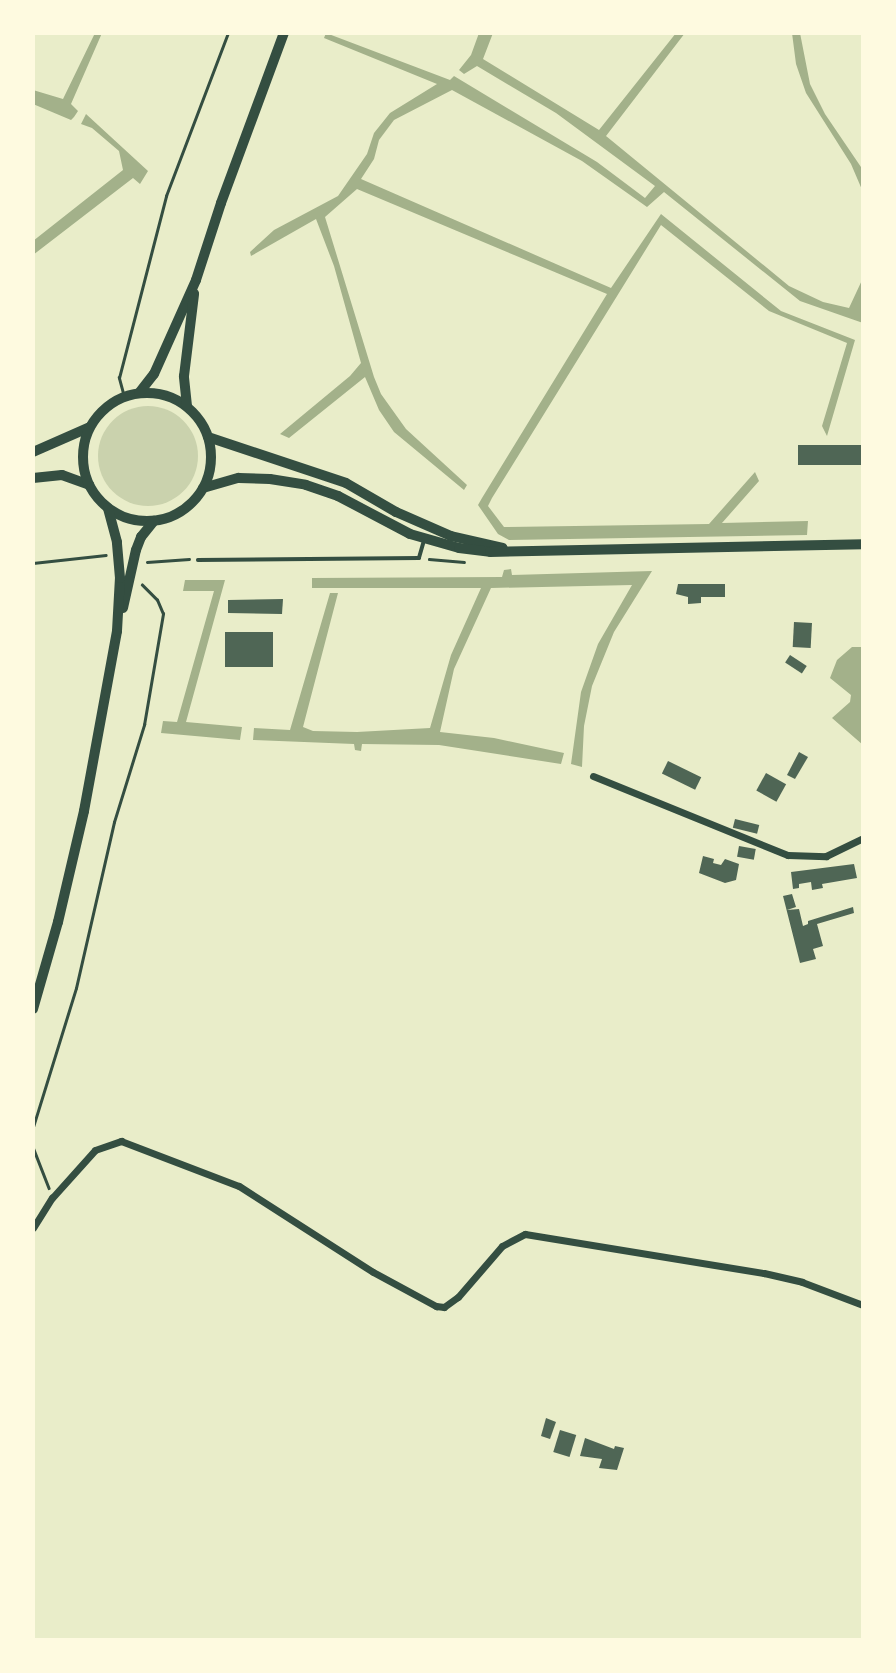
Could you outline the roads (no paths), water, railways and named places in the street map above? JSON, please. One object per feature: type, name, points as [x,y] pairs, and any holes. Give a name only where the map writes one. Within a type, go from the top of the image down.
[{"type":"main road","points":[[139,393],[154,374],[196,280],[221,203],[284,33]]},
{"type":"main road","points":[[187,407],[184,376],[196,280]]},
{"type":"main road","points":[[139,393],[173,398],[187,407],[200,420],[212,454],[210,472],[204,488],[183,510],[154,521],[122,516],[108,508],[89,485],[82,456],[90,427],[104,409],[124,397],[139,393]]},
{"type":"main road","points":[[33,452],[90,427]]},
{"type":"main road","points":[[208,437],[346,483],[396,512],[452,536],[521,552]]},
{"type":"main road","points":[[33,478],[62,475],[89,485]]},
{"type":"main road","points":[[204,488],[239,478],[270,479],[306,485],[338,496],[425,539],[459,548],[521,552],[863,544]]},
{"type":"main road","points":[[108,508],[118,555],[117,631]]},
{"type":"main road","points":[[33,1009],[58,922],[84,811],[117,631],[134,558],[141,537],[154,521]]},
{"type":"street","points":[[593,776],[788,855],[825,856],[863,838]]},
{"type":"street","points":[[33,1228],[52,1198],[95,1150],[121,1141],[239,1185],[373,1272],[436,1306],[443,1307],[458,1297],[502,1246],[525,1234],[764,1273],[802,1282],[863,1305]]},
{"type":"lane","points":[[198,560],[419,558],[425,539]]}]
